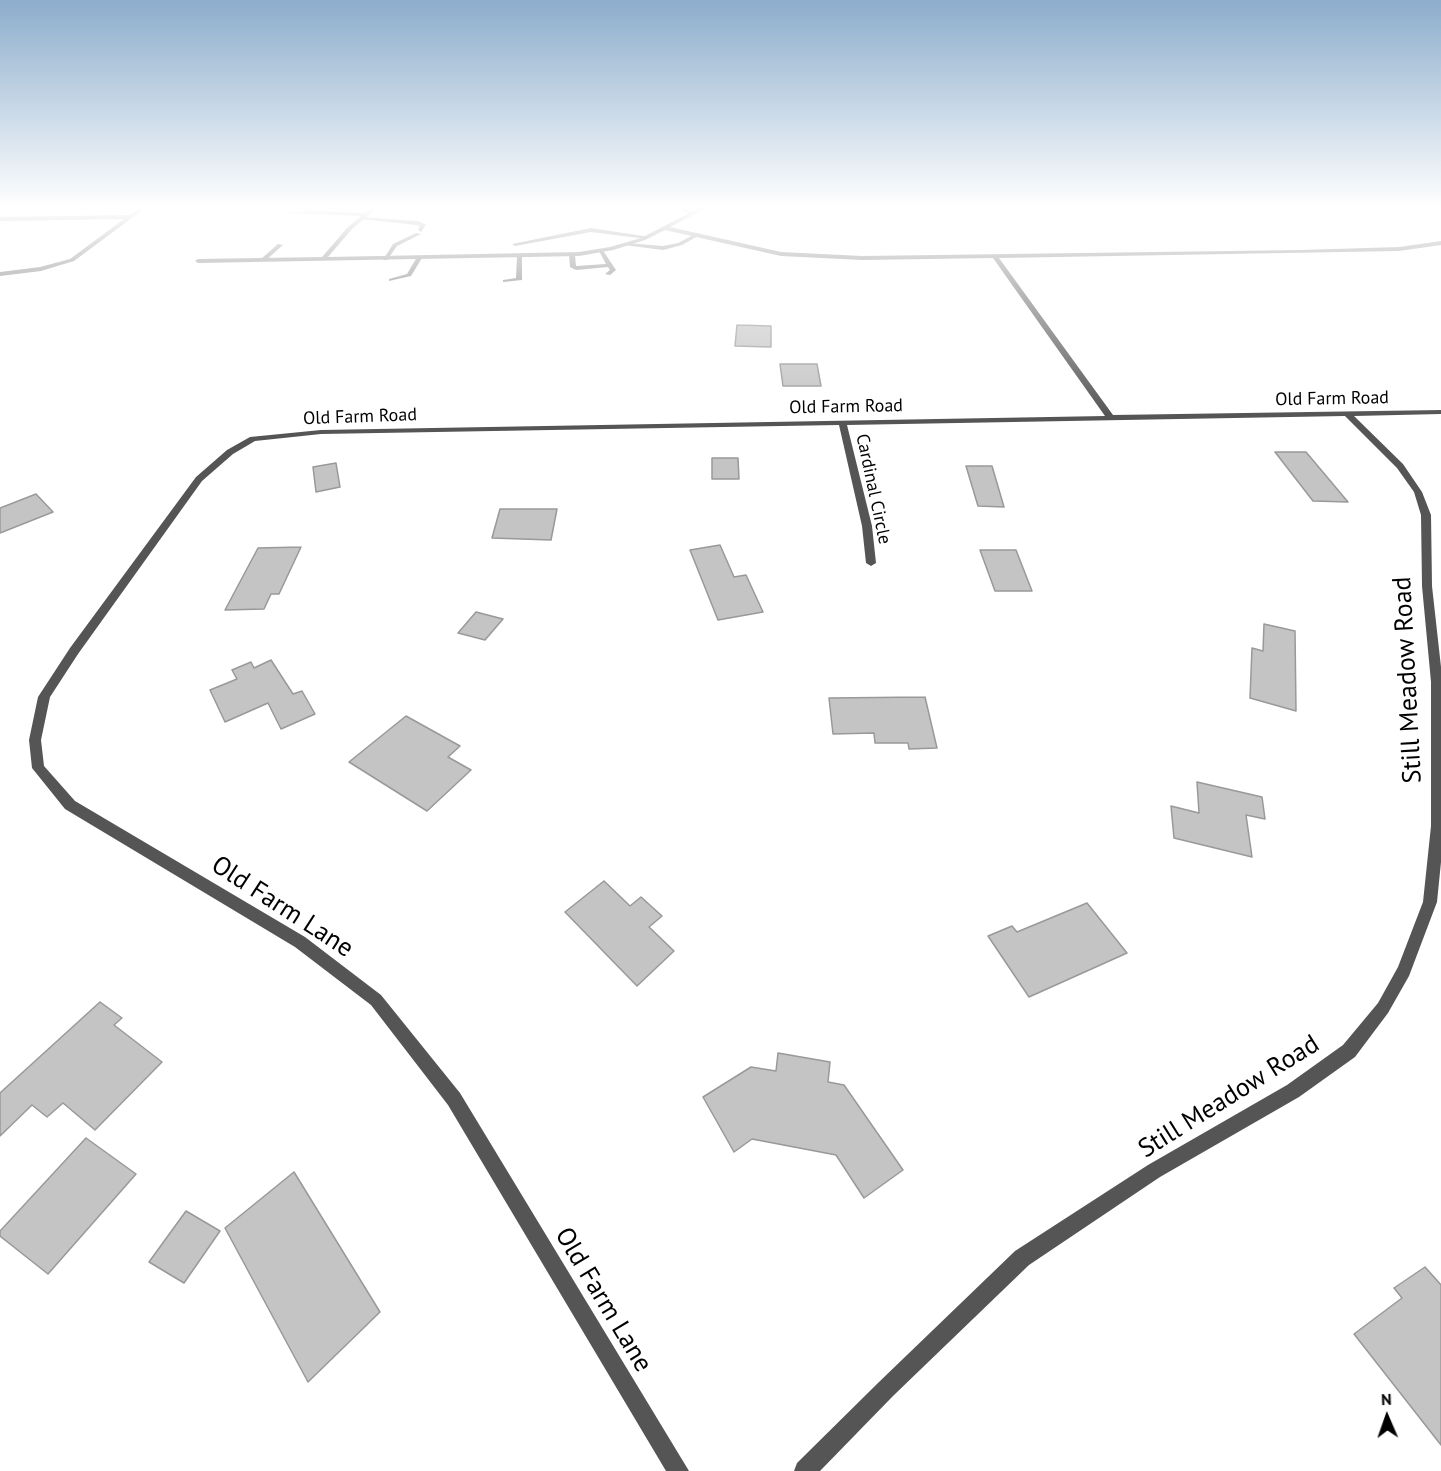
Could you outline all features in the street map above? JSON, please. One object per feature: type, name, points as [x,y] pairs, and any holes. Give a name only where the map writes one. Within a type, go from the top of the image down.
[{"type":"street","points":[[391,280],[399,278]]},
{"type":"street","points":[[504,281],[519,280],[519,278]]},
{"type":"street","points":[[1010,278],[1111,418]]},
{"type":"street","name":"Old Farm Road","points":[[252,439],[321,432],[1441,412]]},
{"type":"street","name":"Still Meadow Road","points":[[805,1471],[1022,1258],[1154,1171],[1293,1091],[1349,1051],[1383,1008],[1404,970],[1430,902],[1438,826],[1437,682],[1427,586],[1426,515],[1418,492],[1400,466],[1347,414]]},
{"type":"street","name":"Cardinal Circle","points":[[842,422],[867,526],[871,563]]},
{"type":"street","name":"Old Farm Lane","points":[[252,439],[230,452],[199,479],[62,669],[44,697],[35,740],[38,768],[70,805],[300,942],[376,1000],[454,1099],[678,1471]]},
{"type":"building","points":[[737,325],[771,326],[771,347],[735,346]]},
{"type":"building","points":[[780,364],[817,364],[821,386],[783,386]]},
{"type":"building","points":[[1275,452],[1306,452],[1348,502],[1313,501]]},
{"type":"building","points":[[712,458],[738,458],[739,479],[712,479]]},
{"type":"building","points":[[336,463],[340,487],[316,492],[313,467]]},
{"type":"building","points":[[966,466],[992,466],[1004,507],[978,506]]},
{"type":"building","points":[[36,494],[53,512],[0,533],[0,508]]},
{"type":"building","points":[[500,509],[557,509],[551,540],[492,538]]},
{"type":"building","points":[[720,545],[734,577],[746,575],[763,612],[718,620],[690,550]]},
{"type":"building","points":[[301,547],[279,594],[271,594],[264,609],[225,610],[258,548]]},
{"type":"building","points":[[980,550],[1016,550],[1032,591],[995,591]]},
{"type":"building","points":[[476,612],[503,619],[485,640],[458,633]]},
{"type":"building","points":[[1264,624],[1295,631],[1296,711],[1250,698],[1252,648],[1263,651]]},
{"type":"building","points":[[271,660],[293,694],[302,691],[315,714],[281,729],[268,703],[225,722],[210,690],[237,679],[232,670],[251,662],[254,668]]},
{"type":"building","points":[[925,697],[937,748],[909,749],[908,743],[875,743],[874,733],[833,734],[829,698]]},
{"type":"building","points":[[406,716],[460,746],[448,757],[471,770],[427,811],[349,762]]},
{"type":"building","points":[[1197,782],[1262,797],[1265,819],[1246,815],[1252,857],[1174,838],[1171,806],[1199,813]]},
{"type":"building","points":[[604,881],[630,906],[641,897],[662,916],[649,927],[674,951],[637,986],[565,912]]},
{"type":"building","points":[[1087,903],[1127,953],[1029,997],[988,936],[1012,926],[1017,932]]},
{"type":"building","points":[[100,1002],[122,1018],[114,1025],[162,1062],[95,1130],[63,1103],[47,1117],[32,1105],[0,1136],[0,1093]]},
{"type":"building","points":[[778,1053],[830,1062],[828,1082],[844,1085],[903,1170],[864,1198],[836,1155],[752,1139],[734,1152],[703,1097],[751,1067],[776,1071]]},
{"type":"building","points":[[86,1138],[136,1174],[48,1274],[0,1236],[0,1231]]},
{"type":"building","points":[[294,1172],[380,1312],[308,1382],[225,1228]]},
{"type":"building","points":[[186,1211],[220,1231],[184,1283],[149,1262]]},
{"type":"building","points":[[1425,1267],[1441,1285],[1441,1445],[1354,1334],[1402,1298],[1394,1288]]}]
